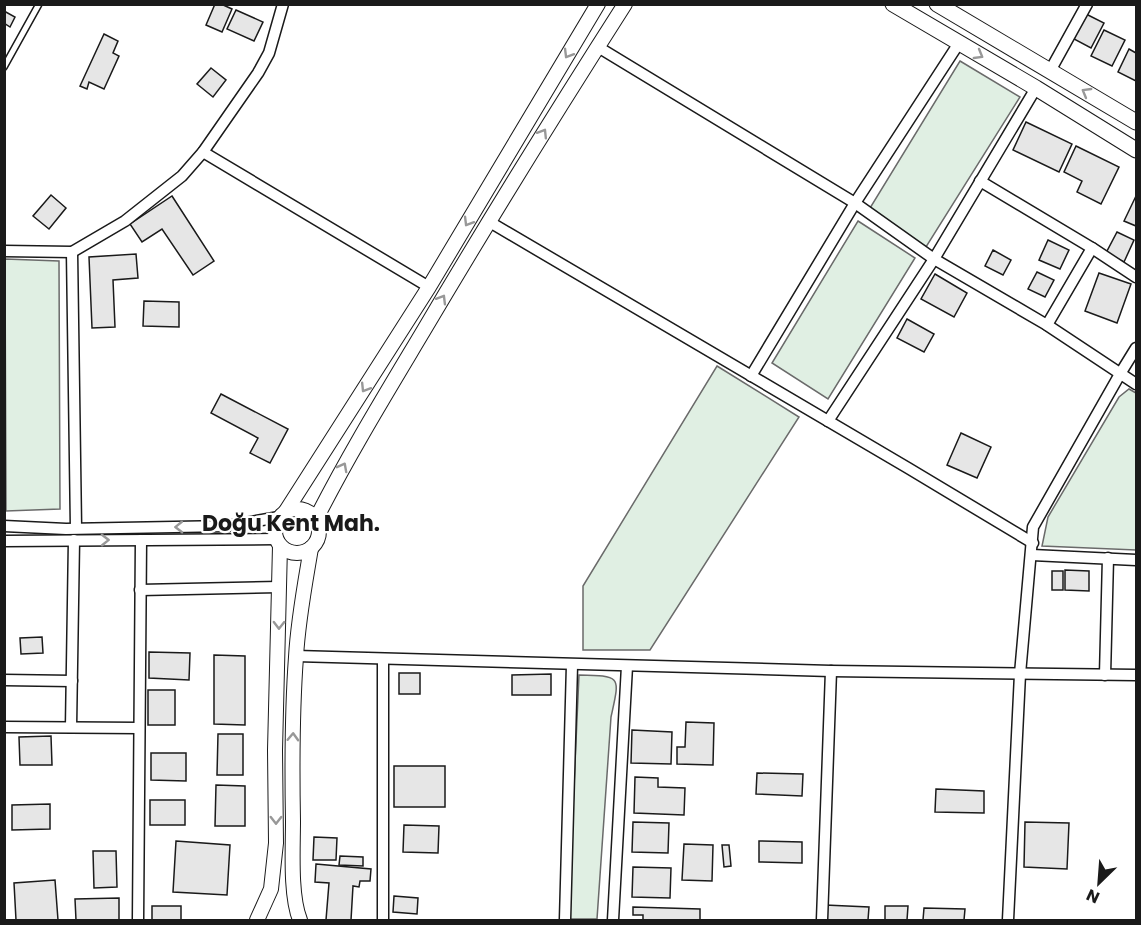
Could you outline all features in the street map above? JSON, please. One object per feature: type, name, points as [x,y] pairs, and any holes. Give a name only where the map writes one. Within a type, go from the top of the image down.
[{"type":"main road","points":[[893,4],[1137,150]]},
{"type":"main road","points":[[937,4],[1137,122]]},
{"type":"street","points":[[4,251],[72,252],[125,221],[182,176],[203,152],[258,73],[269,52],[283,4]]},
{"type":"street","points":[[257,921],[271,889],[276,843],[275,750],[279,587],[278,543],[274,527],[429,287],[598,4]]},
{"type":"street","points":[[316,519],[344,465],[488,221],[625,4]]},
{"type":"street","points":[[1050,71],[1087,4]]},
{"type":"street","points":[[751,376],[855,203],[959,43]]},
{"type":"street","points":[[598,47],[855,203],[934,259],[1047,325],[1137,384]]},
{"type":"street","points":[[828,421],[934,259],[1036,88]]},
{"type":"street","points":[[203,152],[429,287]]},
{"type":"street","points":[[980,181],[1137,277]]},
{"type":"street","points":[[488,221],[828,421],[1032,549],[1137,560]]},
{"type":"street","points":[[1047,325],[1092,248]]},
{"type":"street","points":[[72,252],[76,528]]},
{"type":"street","points":[[1008,921],[1020,674],[1034,527],[1137,348]]},
{"type":"street","points":[[4,526],[76,528],[228,526],[300,508],[312,514],[316,519],[318,537],[311,548],[302,596],[296,656],[292,741],[293,867],[297,913],[300,921]]},
{"type":"street","points":[[71,728],[75,540]]},
{"type":"street","points":[[4,541],[141,540],[278,543],[285,550],[298,553],[311,548]]},
{"type":"street","points":[[138,921],[141,540]]},
{"type":"street","points":[[1105,675],[1108,558]]},
{"type":"street","points":[[140,590],[279,587]]},
{"type":"street","points":[[296,656],[831,671],[1137,675]]},
{"type":"street","points":[[383,660],[383,921]]},
{"type":"street","points":[[565,921],[572,665]]},
{"type":"street","points":[[613,921],[627,666]]},
{"type":"street","points":[[822,921],[831,671]]},
{"type":"street","points":[[4,680],[72,681]]},
{"type":"street","points":[[4,727],[139,728]]},
{"type":"lane","points":[[4,67],[39,4]]},
{"type":"green space","points":[[960,61],[1020,97],[926,247],[870,208]]},
{"type":"green space","points":[[858,221],[915,258],[828,399],[772,363]]},
{"type":"green space","points":[[5,259],[59,261],[60,509],[6,511]]},
{"type":"green space","points":[[717,366],[799,417],[650,650],[583,650],[583,586]]},
{"type":"green space","points":[[1129,389],[1136,393],[1136,550],[1042,546],[1048,517],[1119,397]]},
{"type":"green space","points":[[579,675],[610,678],[616,686],[611,717],[597,919],[568,919]]},
{"type":"building","points":[[215,4],[232,9],[222,32],[206,25]]},
{"type":"building","points":[[236,10],[263,22],[254,41],[227,29]]},
{"type":"building","points":[[4,11],[15,17],[10,27],[4,23]]},
{"type":"building","points":[[1086,14],[1104,23],[1091,48],[1074,39]]},
{"type":"building","points":[[1104,30],[1125,40],[1112,66],[1091,56]]},
{"type":"building","points":[[104,34],[118,41],[113,53],[119,56],[104,89],[89,82],[87,89],[80,86]]},
{"type":"building","points":[[1129,49],[1136,53],[1136,81],[1118,72]]},
{"type":"building","points":[[211,68],[226,80],[213,97],[197,84]]},
{"type":"building","points":[[1026,122],[1072,144],[1059,172],[1013,150]]},
{"type":"building","points":[[1076,146],[1119,167],[1101,204],[1077,192],[1082,181],[1064,172]]},
{"type":"building","points":[[51,195],[66,208],[49,229],[33,216]]},
{"type":"building","points":[[172,196],[214,261],[193,275],[162,229],[142,242],[130,224]]},
{"type":"building","points":[[1136,196],[1136,226],[1124,221]]},
{"type":"building","points":[[1117,232],[1134,240],[1124,262],[1106,253]]},
{"type":"building","points":[[1048,240],[1069,250],[1060,269],[1039,260]]},
{"type":"building","points":[[993,250],[1011,260],[1003,275],[985,266]]},
{"type":"building","points":[[136,254],[138,278],[113,280],[115,327],[92,328],[89,257]]},
{"type":"building","points":[[1037,272],[1054,280],[1045,297],[1028,289]]},
{"type":"building","points":[[1099,273],[1131,284],[1117,323],[1085,311]]},
{"type":"building","points":[[935,274],[967,293],[954,317],[921,299]]},
{"type":"building","points":[[144,301],[179,302],[179,327],[143,326]]},
{"type":"building","points":[[907,319],[934,334],[924,352],[897,338]]},
{"type":"building","points":[[221,394],[288,429],[270,463],[250,453],[258,438],[211,413]]},
{"type":"building","points":[[961,433],[991,447],[977,478],[947,465]]},
{"type":"building","points":[[1065,570],[1089,571],[1089,591],[1065,590]]},
{"type":"building","points":[[1052,571],[1063,571],[1063,590],[1052,590]]},
{"type":"building","points":[[42,637],[43,653],[21,654],[20,638]]},
{"type":"building","points":[[149,652],[190,653],[189,680],[149,678]]},
{"type":"building","points":[[214,655],[245,656],[245,725],[214,724]]},
{"type":"building","points":[[399,673],[420,673],[420,694],[399,694]]},
{"type":"building","points":[[551,674],[551,695],[512,695],[512,675]]},
{"type":"building","points":[[148,690],[175,690],[175,725],[148,725]]},
{"type":"building","points":[[686,722],[714,723],[713,765],[677,764],[677,747],[685,747]]},
{"type":"building","points":[[632,730],[672,732],[671,764],[631,763]]},
{"type":"building","points":[[218,734],[243,734],[243,775],[217,775]]},
{"type":"building","points":[[51,736],[52,765],[20,765],[19,737]]},
{"type":"building","points":[[151,753],[186,753],[186,781],[151,780]]},
{"type":"building","points":[[394,766],[445,766],[445,807],[394,807]]},
{"type":"building","points":[[757,773],[803,774],[802,796],[756,794]]},
{"type":"building","points":[[635,777],[658,778],[658,787],[685,788],[684,815],[634,813]]},
{"type":"building","points":[[216,785],[245,786],[245,826],[215,826]]},
{"type":"building","points":[[936,789],[984,791],[984,813],[935,812]]},
{"type":"building","points":[[150,800],[185,800],[185,825],[150,825]]},
{"type":"building","points":[[50,804],[50,829],[12,830],[12,805]]},
{"type":"building","points":[[633,822],[669,823],[668,853],[632,852]]},
{"type":"building","points":[[1025,822],[1069,823],[1067,869],[1024,867]]},
{"type":"building","points":[[404,825],[439,826],[438,853],[403,852]]},
{"type":"building","points":[[314,837],[337,838],[336,860],[313,860]]},
{"type":"building","points":[[176,841],[230,845],[227,895],[173,892]]},
{"type":"building","points":[[759,841],[802,842],[802,863],[759,862]]},
{"type":"building","points":[[684,844],[713,845],[712,881],[682,880]]},
{"type":"building","points":[[722,845],[729,845],[731,866],[724,867]]},
{"type":"building","points":[[93,851],[116,851],[117,887],[94,888]]},
{"type":"building","points":[[340,856],[363,857],[363,866],[339,865]]},
{"type":"building","points":[[316,864],[371,869],[370,881],[360,881],[359,887],[353,886],[351,920],[326,920],[329,883],[315,882]]},
{"type":"building","points":[[633,867],[671,868],[670,898],[632,897]]},
{"type":"building","points":[[55,880],[58,920],[16,920],[14,883]]},
{"type":"building","points":[[394,896],[418,898],[417,914],[393,912]]},
{"type":"building","points":[[119,898],[119,920],[76,920],[75,899]]},
{"type":"building","points":[[825,905],[869,907],[868,920],[824,920]]},
{"type":"building","points":[[152,906],[181,906],[181,920],[152,920]]},
{"type":"building","points":[[885,906],[908,906],[907,920],[885,920]]},
{"type":"building","points":[[633,907],[700,909],[700,920],[643,920],[643,915],[633,915]]},
{"type":"building","points":[[924,908],[965,909],[964,920],[923,920]]},
{"type":"district","name":"Doğu Kent Mah.","points":[[291,523]]}]
